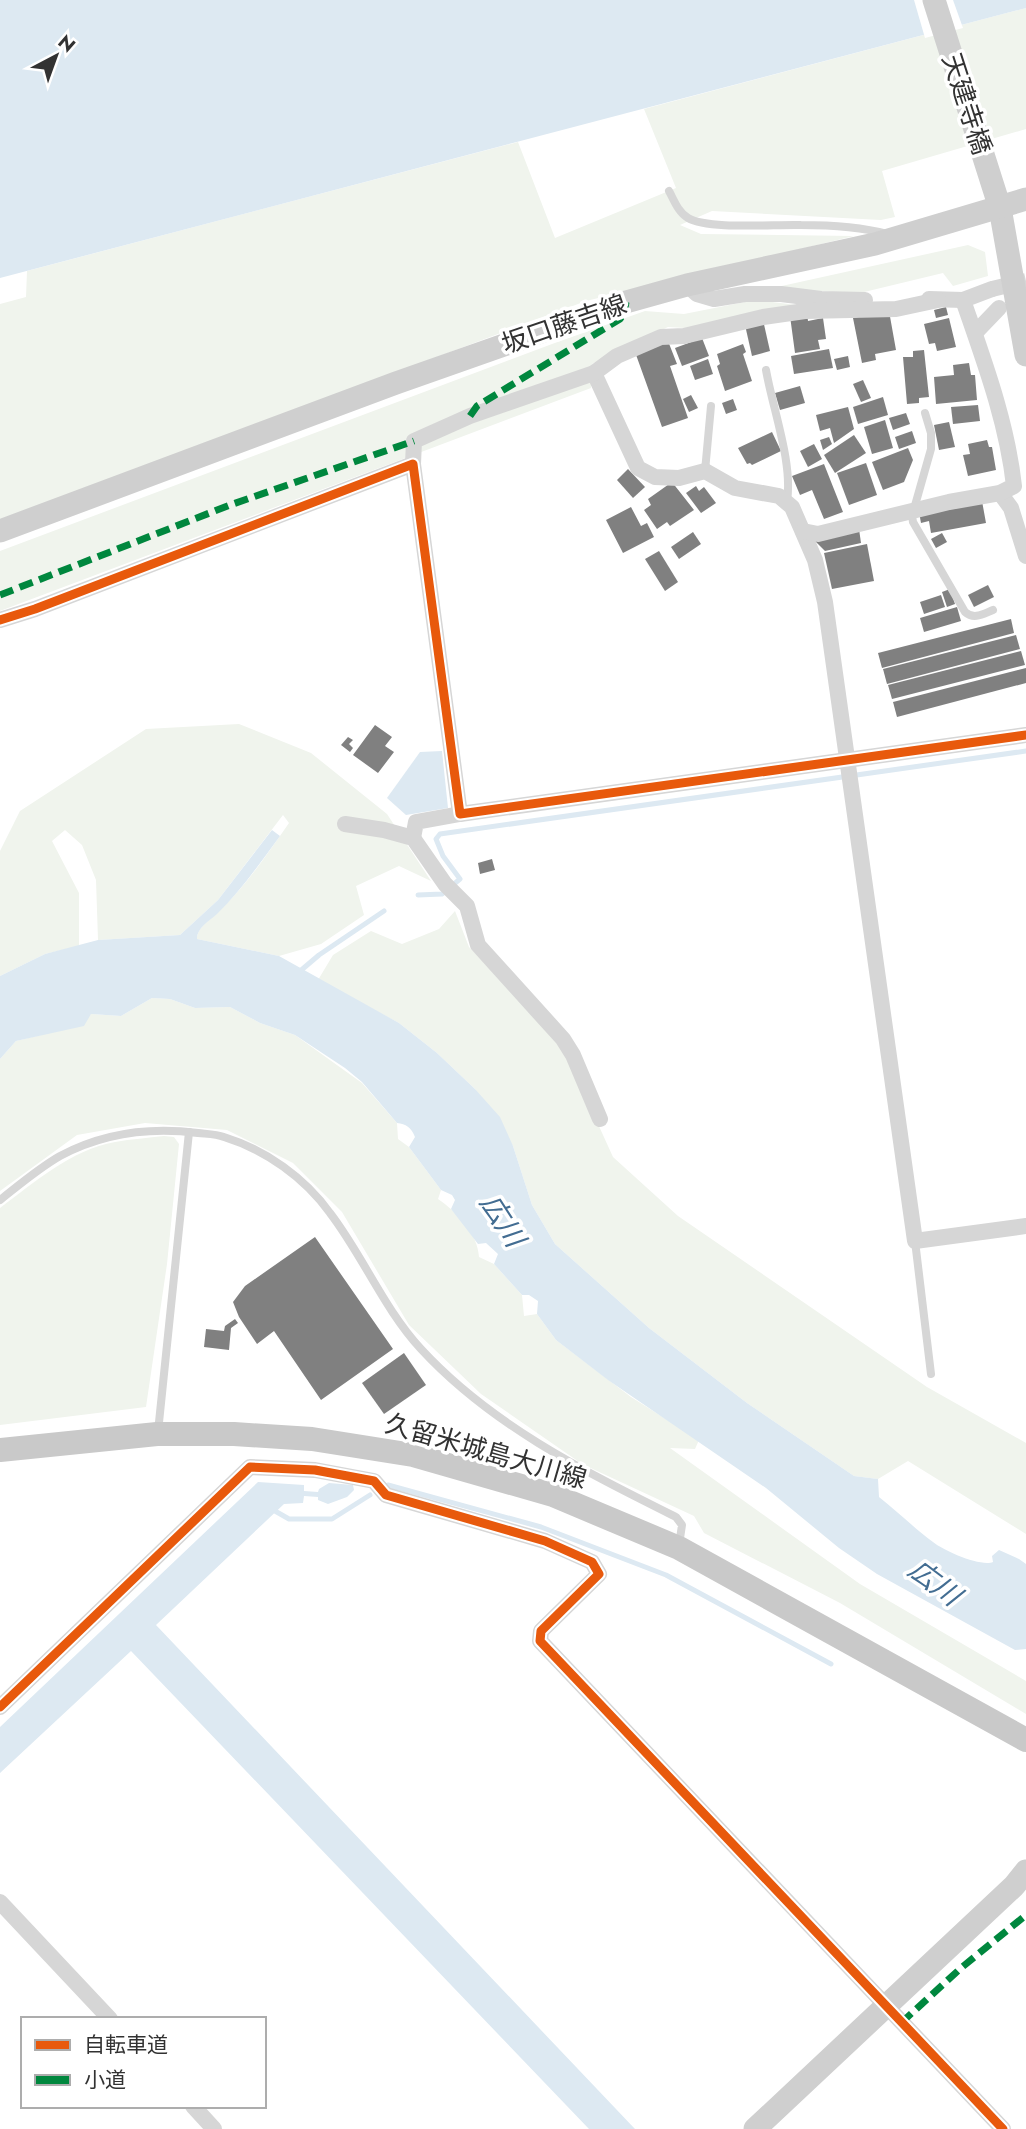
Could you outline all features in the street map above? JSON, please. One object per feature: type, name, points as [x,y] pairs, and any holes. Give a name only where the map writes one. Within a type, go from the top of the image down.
[{"type":"main road","name":"天建寺橋","points":[[934,0],[1000,208]]},
{"type":"main road","name":"坂口藤吉線","points":[[0,531],[396,383],[626,302],[687,285],[899,237],[1026,199]]},
{"type":"main road","points":[[1000,208],[1026,355]]},
{"type":"main road","name":"久留米城島大川線","points":[[0,1450],[158,1434],[234,1434],[312,1439],[413,1455],[553,1495],[679,1548],[1026,1740]]},
{"type":"main road","points":[[755,2129],[1014,1886],[1026,1871]]},
{"type":"street","points":[[687,285],[696,294],[714,299],[745,294],[781,294],[858,300],[964,300],[992,289]]},
{"type":"street","points":[[460,814],[413,464],[414,440],[470,416],[594,373],[617,356],[661,337],[684,336],[763,317],[805,311],[896,309],[938,300]]},
{"type":"street","points":[[803,531],[818,534],[914,510],[1000,493],[1014,486],[991,380],[964,300]]},
{"type":"street","points":[[975,333],[999,308]]},
{"type":"street","points":[[594,373],[638,468],[655,477],[679,478],[705,471],[735,488],[779,496],[793,508],[815,560],[825,602],[915,1241],[1026,1226]]},
{"type":"street","points":[[0,620],[413,464]]},
{"type":"street","points":[[1000,493],[1011,508],[1026,556]]},
{"type":"street","points":[[413,838],[416,821],[848,763],[1026,735]]},
{"type":"street","points":[[345,824],[413,838],[449,888],[467,906],[478,946],[563,1039],[573,1055],[600,1119]]},
{"type":"street","points":[[0,1707],[250,1467],[315,1470],[374,1481],[386,1496],[545,1541],[592,1562],[599,1574],[541,1631],[540,1641],[1003,2129]]},
{"type":"street","points":[[0,1902],[108,2017]]},
{"type":"street","points":[[195,2108],[214,2129]]},
{"type":"lane","points":[[669,191],[677,207],[688,218],[708,224],[804,225],[875,231],[899,237]]},
{"type":"lane","points":[[765,370],[786,460],[789,485],[786,502]]},
{"type":"lane","points":[[705,471],[711,406]]},
{"type":"lane","points":[[925,413],[931,433],[931,449],[913,522],[965,612],[975,617],[993,610]]},
{"type":"lane","points":[[0,1200],[59,1157],[108,1136],[144,1131],[223,1136],[263,1155],[291,1172],[331,1213],[396,1317],[420,1349],[477,1403],[539,1444],[607,1483],[676,1517],[682,1525],[679,1548]]},
{"type":"lane","points":[[158,1434],[189,1132]]},
{"type":"lane","points":[[915,1241],[930,1374]]},
{"type":"shaded area","points":[[1026,8],[1026,129],[882,171],[895,217],[881,220],[712,211],[680,225],[701,234],[854,236],[586,301],[0,521],[0,304],[26,297],[27,271],[518,142],[555,238],[676,188],[644,109]]},
{"type":"shaded area","points":[[968,245],[985,252],[988,276],[953,286],[943,273],[860,293],[768,289]]},
{"type":"shaded area","points":[[755,300],[797,305],[702,329],[668,327],[592,364],[591,388],[0,611],[0,551],[645,311],[684,314]]},
{"type":"shaded area","points":[[239,724],[311,753],[387,814],[431,881],[399,866],[356,886],[364,915],[321,944],[279,956],[197,939],[202,927],[239,890],[289,823],[283,815],[218,900],[180,935],[98,940],[96,880],[82,845],[65,830],[52,841],[79,893],[79,946],[45,954],[0,976],[0,851],[20,811],[146,729]]},
{"type":"shaded area","points":[[455,911],[469,947],[563,1047],[613,1157],[678,1216],[927,1387],[1026,1443],[1026,1534],[908,1461],[878,1479],[854,1476],[747,1403],[649,1328],[555,1244],[532,1205],[513,1146],[475,1089],[437,1053],[399,1023],[318,980],[333,955],[371,931],[402,944],[439,929]]},
{"type":"shaded area","points":[[152,998],[170,999],[195,1008],[230,1007],[260,1023],[295,1035],[362,1083],[397,1123],[398,1139],[409,1147],[441,1190],[438,1199],[459,1217],[471,1232],[479,1257],[494,1264],[522,1295],[524,1316],[537,1314],[556,1340],[631,1397],[699,1440],[695,1449],[670,1448],[860,1584],[1026,1681],[1026,1714],[840,1603],[704,1533],[694,1516],[582,1464],[481,1394],[409,1325],[342,1212],[293,1163],[227,1130],[145,1123],[77,1135],[0,1191],[0,1059],[16,1041],[41,1035],[91,1014],[121,1016]]},
{"type":"shaded area","points":[[174,1137],[179,1144],[167,1264],[146,1407],[0,1425],[0,1208],[54,1168],[83,1152],[115,1142]]},
{"type":"water","points":[[0,0],[1026,0],[1026,8],[0,278]]},
{"type":"water","points":[[442,751],[448,808],[406,815],[387,798],[420,752]]},
{"type":"water","name":"広川","points":[[272,830],[280,836],[234,896],[201,928],[197,939],[279,956],[399,1023],[437,1053],[500,1117],[513,1146],[532,1205],[555,1244],[649,1328],[747,1403],[854,1476],[878,1479],[879,1497],[938,1546],[954,1554],[987,1563],[993,1562],[992,1556],[999,1550],[1026,1564],[1026,1649],[1015,1650],[877,1574],[839,1548],[766,1488],[608,1380],[556,1340],[537,1314],[538,1301],[529,1295],[522,1295],[494,1264],[498,1254],[486,1243],[478,1244],[451,1209],[455,1200],[452,1195],[441,1190],[409,1147],[415,1137],[410,1128],[397,1123],[362,1082],[345,1068],[295,1035],[260,1023],[230,1007],[195,1008],[170,999],[152,998],[121,1016],[91,1014],[84,1026],[16,1041],[0,1059],[0,976],[45,954],[98,940],[180,935],[218,900]]},
{"type":"water","points":[[258,1482],[304,1485],[304,1491],[318,1492],[329,1483],[353,1485],[354,1490],[347,1497],[328,1504],[318,1500],[318,1497],[304,1496],[303,1503],[284,1504],[156,1625],[635,2129],[589,2129],[131,1651],[0,1773],[0,1727]]},
{"type":"pier","points":[[914,0],[953,0],[963,28],[925,38]]},
{"type":"building","points":[[946,307],[948,315],[936,318],[934,310]]},
{"type":"building","points":[[889,311],[896,350],[875,354],[876,360],[862,363],[853,318]]},
{"type":"building","points":[[807,313],[808,321],[823,318],[826,339],[818,340],[820,349],[795,353],[790,316]]},
{"type":"building","points":[[949,318],[956,347],[937,351],[935,343],[929,344],[924,324]]},
{"type":"building","points":[[763,320],[770,351],[752,356],[745,325]]},
{"type":"building","points":[[702,338],[709,356],[682,366],[675,348]]},
{"type":"building","points":[[668,341],[677,364],[670,366],[688,418],[662,427],[635,352]]},
{"type":"building","points":[[743,344],[746,352],[743,354],[752,381],[725,391],[717,366],[720,364],[717,354]]},
{"type":"building","points":[[829,349],[833,368],[794,374],[791,356]]},
{"type":"building","points":[[924,350],[929,397],[919,398],[919,403],[907,404],[903,357],[913,357],[913,351]]},
{"type":"building","points":[[848,356],[850,367],[837,370],[834,359]]},
{"type":"building","points":[[708,359],[713,374],[695,380],[690,366]]},
{"type":"building","points":[[969,363],[971,375],[975,375],[977,400],[936,404],[934,377],[954,375],[953,365]]},
{"type":"building","points":[[863,380],[871,398],[861,402],[853,384]]},
{"type":"building","points":[[800,386],[805,403],[780,410],[775,393]]},
{"type":"building","points":[[691,395],[698,408],[689,412],[683,399]]},
{"type":"building","points":[[883,397],[888,415],[858,424],[853,407]]},
{"type":"building","points":[[733,399],[737,410],[726,414],[722,403]]},
{"type":"building","points":[[978,405],[980,421],[953,424],[951,407]]},
{"type":"building","points":[[848,407],[854,429],[834,443],[830,428],[820,431],[816,415]]},
{"type":"building","points":[[906,413],[910,424],[893,430],[889,418]]},
{"type":"building","points":[[885,420],[893,448],[872,454],[864,427]]},
{"type":"building","points":[[949,422],[955,447],[939,450],[934,425]]},
{"type":"building","points":[[912,431],[916,443],[899,449],[895,437]]},
{"type":"building","points":[[772,432],[781,451],[752,465],[747,464],[738,448]]},
{"type":"building","points":[[854,435],[866,453],[835,473],[824,455]]},
{"type":"building","points":[[829,437],[832,444],[823,450],[820,440]]},
{"type":"building","points":[[987,440],[989,447],[992,447],[996,470],[968,476],[963,455],[970,454],[968,444]]},
{"type":"building","points":[[814,444],[822,459],[808,467],[800,451]]},
{"type":"building","points":[[908,448],[913,460],[904,482],[883,490],[872,462]]},
{"type":"building","points":[[866,463],[877,495],[849,505],[837,473]]},
{"type":"building","points":[[824,464],[843,512],[824,519],[812,490],[800,495],[792,476]]},
{"type":"building","points":[[628,469],[645,487],[633,498],[617,480]]},
{"type":"building","points":[[672,482],[694,510],[670,526],[667,522],[657,529],[644,510],[651,505],[648,499]]},
{"type":"building","points":[[696,486],[699,491],[704,487],[716,503],[701,513],[686,493]]},
{"type":"building","points":[[982,501],[986,523],[931,533],[929,521],[921,523],[919,512]]},
{"type":"building","points":[[631,507],[641,526],[647,523],[654,537],[623,553],[606,520]]},
{"type":"building","points":[[859,529],[861,543],[825,551],[813,539]]},
{"type":"building","points":[[693,532],[701,544],[679,559],[671,547]]},
{"type":"building","points":[[942,533],[947,542],[936,548],[931,539]]},
{"type":"building","points":[[867,544],[874,581],[832,589],[824,553]]},
{"type":"building","points":[[659,551],[678,582],[665,591],[645,559]]},
{"type":"building","points":[[988,585],[994,597],[974,607],[968,595]]},
{"type":"building","points":[[950,589],[955,604],[947,607],[942,592]]},
{"type":"building","points":[[941,595],[945,607],[924,614],[920,602]]},
{"type":"building","points":[[957,607],[961,621],[924,632],[920,618]]},
{"type":"building","points":[[1011,619],[1014,633],[882,668],[878,653]]},
{"type":"building","points":[[1016,635],[1020,649],[887,684],[883,669]]},
{"type":"building","points":[[1021,651],[1025,665],[892,699],[888,685]]},
{"type":"building","points":[[1026,668],[1026,683],[897,717],[893,702]]},
{"type":"building","points":[[375,725],[392,737],[385,746],[394,752],[378,773],[353,755]]},
{"type":"building","points":[[348,737],[353,740],[349,744],[353,748],[350,752],[341,745]]},
{"type":"building","points":[[492,859],[495,870],[480,874],[478,863]]},
{"type":"building","points":[[315,1237],[393,1349],[321,1400],[274,1331],[257,1344],[239,1317],[233,1302],[245,1286]]},
{"type":"building","points":[[235,1319],[238,1323],[231,1328],[229,1350],[204,1347],[206,1329],[224,1331],[225,1326]]},
{"type":"building","points":[[404,1353],[426,1385],[384,1414],[362,1383]]},
{"type":"waterway","points":[[418,895],[442,894],[460,879],[443,856],[436,839],[440,834],[1026,751]]},
{"type":"waterway","points":[[299,972],[319,955],[384,911]]},
{"type":"waterway","points":[[388,1485],[541,1527],[666,1575],[831,1664]]},
{"type":"waterway","points":[[275,1511],[289,1519],[332,1519],[370,1495]]},
{"type":"tunnel","points":[[992,289],[1026,281]]},
{"type":"marked path","points":[[470,416],[477,406],[620,319],[626,302]]},
{"type":"marked path","points":[[0,595],[230,505],[414,441]]},
{"type":"marked path","points":[[901,2023],[961,1968],[1026,1915]]},
{"type":"cycle path","points":[[0,620],[413,464],[460,814],[1026,735]]},
{"type":"cycle path","points":[[0,1707],[250,1467],[315,1470],[374,1481],[386,1495],[545,1541],[592,1562],[599,1574],[541,1631],[540,1641],[1003,2129]]}]
